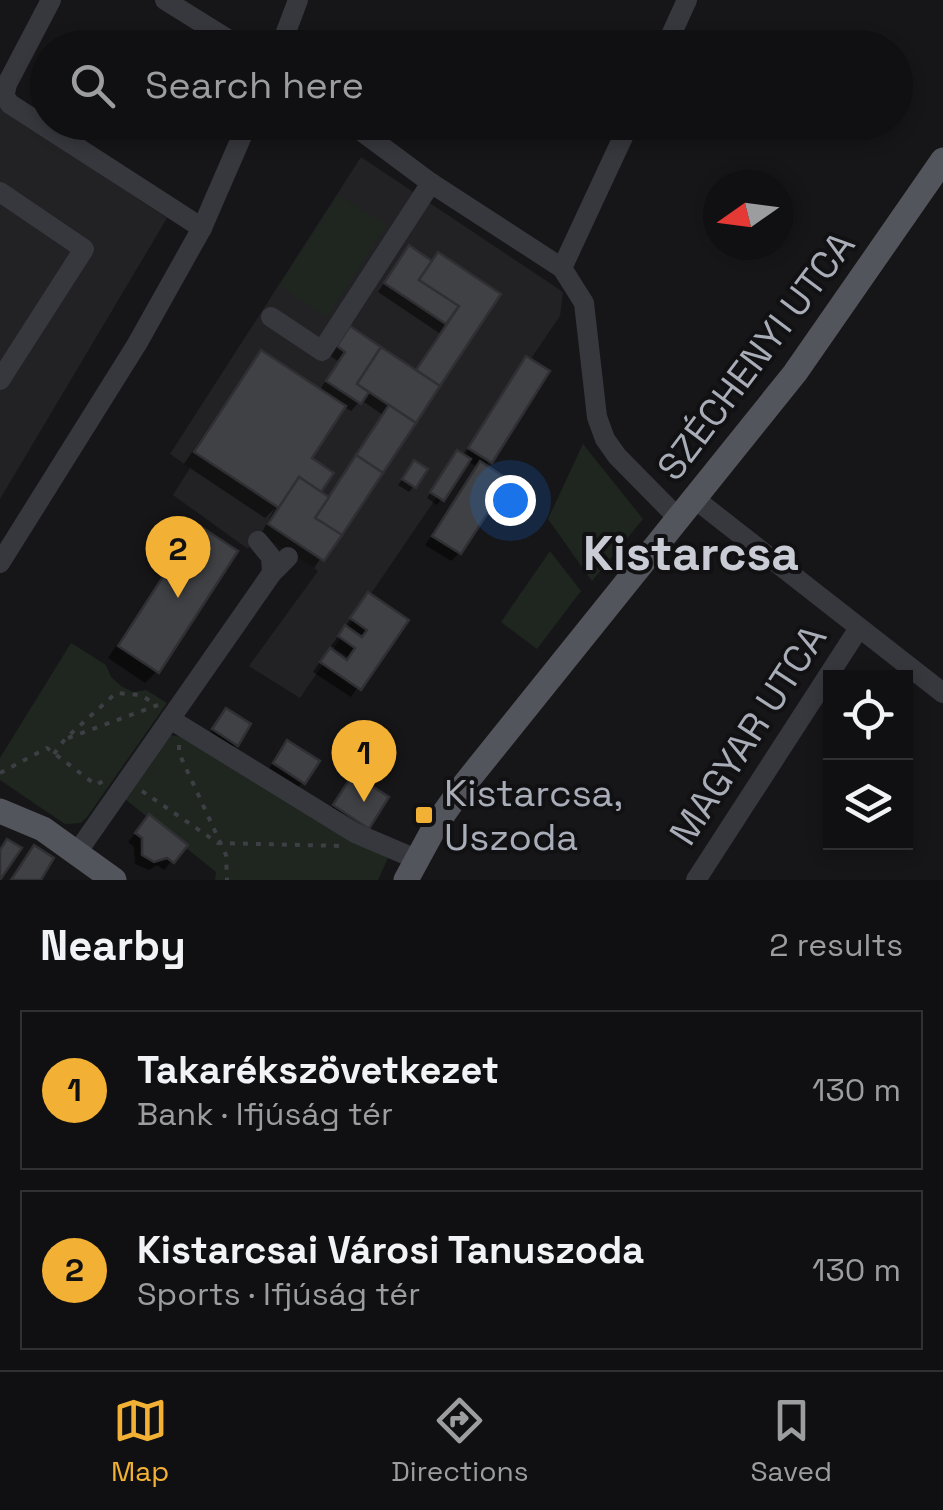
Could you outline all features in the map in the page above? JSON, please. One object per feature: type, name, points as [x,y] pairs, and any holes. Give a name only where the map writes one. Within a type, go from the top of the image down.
[{"type":"main road","name":"SZÉCHENYI UTCA","points":[[411,870],[464,785],[696,499],[844,305],[943,160]]},
{"type":"main road","points":[[0,811],[24,819],[78,851],[114,880]]},
{"type":"street","points":[[35,30],[51,0]]},
{"type":"street","points":[[165,0],[213,30]]},
{"type":"street","points":[[287,30],[298,0]]},
{"type":"street","points":[[673,30],[687,0]]},
{"type":"street","points":[[30,40],[3,91],[10,104],[30,117]]},
{"type":"street","points":[[66,140],[202,228]]},
{"type":"street","points":[[0,562],[138,344],[202,228],[240,140]]},
{"type":"street","points":[[373,140],[562,268],[584,303],[597,417],[605,439],[679,519]]},
{"type":"street","points":[[562,268],[622,140]]},
{"type":"street","points":[[270,317],[322,350],[432,183]]},
{"type":"street","points":[[0,192],[84,249],[0,380]]},
{"type":"street","points":[[696,499],[943,693]]},
{"type":"street","points":[[258,541],[270,557],[272,573]]},
{"type":"street","points":[[78,851],[174,722],[272,573],[288,557]]},
{"type":"street","name":"MAGYAR UTCA","points":[[696,880],[858,628]]},
{"type":"street","points":[[174,722],[411,870]]},
{"type":"path","points":[[54,754],[66,739],[116,693],[140,695],[158,705],[66,739]]},
{"type":"path","points":[[174,722],[180,754],[226,856],[227,880]]},
{"type":"path","points":[[0,773],[47,748],[96,784],[118,774],[220,843],[345,846],[355,833]]},
{"type":"shaded area","points":[[0,108],[30,128],[30,140],[49,140],[167,218],[0,499]]},
{"type":"shaded area","points":[[361,157],[563,292],[560,316],[300,698],[249,666],[318,571],[259,532],[248,549],[173,495],[190,468],[170,454]]},
{"type":"shaded area","points":[[338,195],[386,225],[327,317],[279,286]]},
{"type":"shaded area","points":[[583,444],[643,519],[592,581],[548,519]]},
{"type":"shaded area","points":[[550,551],[581,591],[537,649],[501,622]]},
{"type":"shaded area","points":[[71,643],[106,665],[121,686],[133,692],[146,690],[167,703],[87,817],[81,823],[65,824],[0,780],[0,758]]},
{"type":"shaded area","points":[[169,735],[194,739],[388,858],[378,880],[215,880],[216,872],[125,799]]},
{"type":"building","points":[[409,245],[432,261],[419,280],[459,306],[446,324],[384,283]]},
{"type":"building","points":[[438,252],[501,294],[440,386],[416,370],[459,306],[419,280]]},
{"type":"building","points":[[350,326],[381,347],[357,384],[369,392],[361,404],[326,381],[345,352],[337,346]]},
{"type":"building","points":[[381,347],[440,386],[416,423],[357,384]]},
{"type":"building","points":[[261,350],[346,406],[312,458],[334,473],[321,492],[299,477],[279,508],[194,452]]},
{"type":"building","points":[[526,356],[550,371],[492,463],[468,448]]},
{"type":"building","points":[[389,405],[416,423],[383,473],[356,455]]},
{"type":"building","points":[[457,450],[471,459],[444,501],[430,492]]},
{"type":"building","points":[[356,455],[383,473],[342,535],[315,518]]},
{"type":"building","points":[[414,460],[428,469],[416,488],[402,479]]},
{"type":"building","points":[[480,461],[509,480],[461,554],[432,536]]},
{"type":"building","points":[[299,477],[329,497],[315,518],[342,535],[324,561],[268,524]]},
{"type":"building","points":[[197,524],[238,551],[159,673],[118,646]]},
{"type":"building","points":[[368,592],[409,620],[361,690],[320,662],[330,648],[347,660],[355,648],[338,636],[345,625],[362,637],[367,630],[350,618]]},
{"type":"building","points":[[226,708],[251,724],[238,746],[212,729]]},
{"type":"building","points":[[287,740],[320,761],[305,784],[273,763]]},
{"type":"building","points":[[353,774],[389,797],[369,829],[333,805]]},
{"type":"building","points":[[149,814],[188,845],[174,863],[167,858],[154,862],[142,855],[142,838],[135,833]]},
{"type":"building","points":[[7,839],[22,848],[0,880],[0,850]]},
{"type":"building","points":[[34,845],[54,858],[41,880],[11,880]]},
{"type":"place","name":"Kistarcsai Városi Tanuszoda","points":[[178,598]]},
{"type":"place","name":"Takarékszövetkezet","points":[[364,802]]},
{"type":"place","name":"Kistarcsa, Uszoda","points":[[424,815]]},
{"type":"district","name":"Kistarcsa","points":[[691,553]]}]
